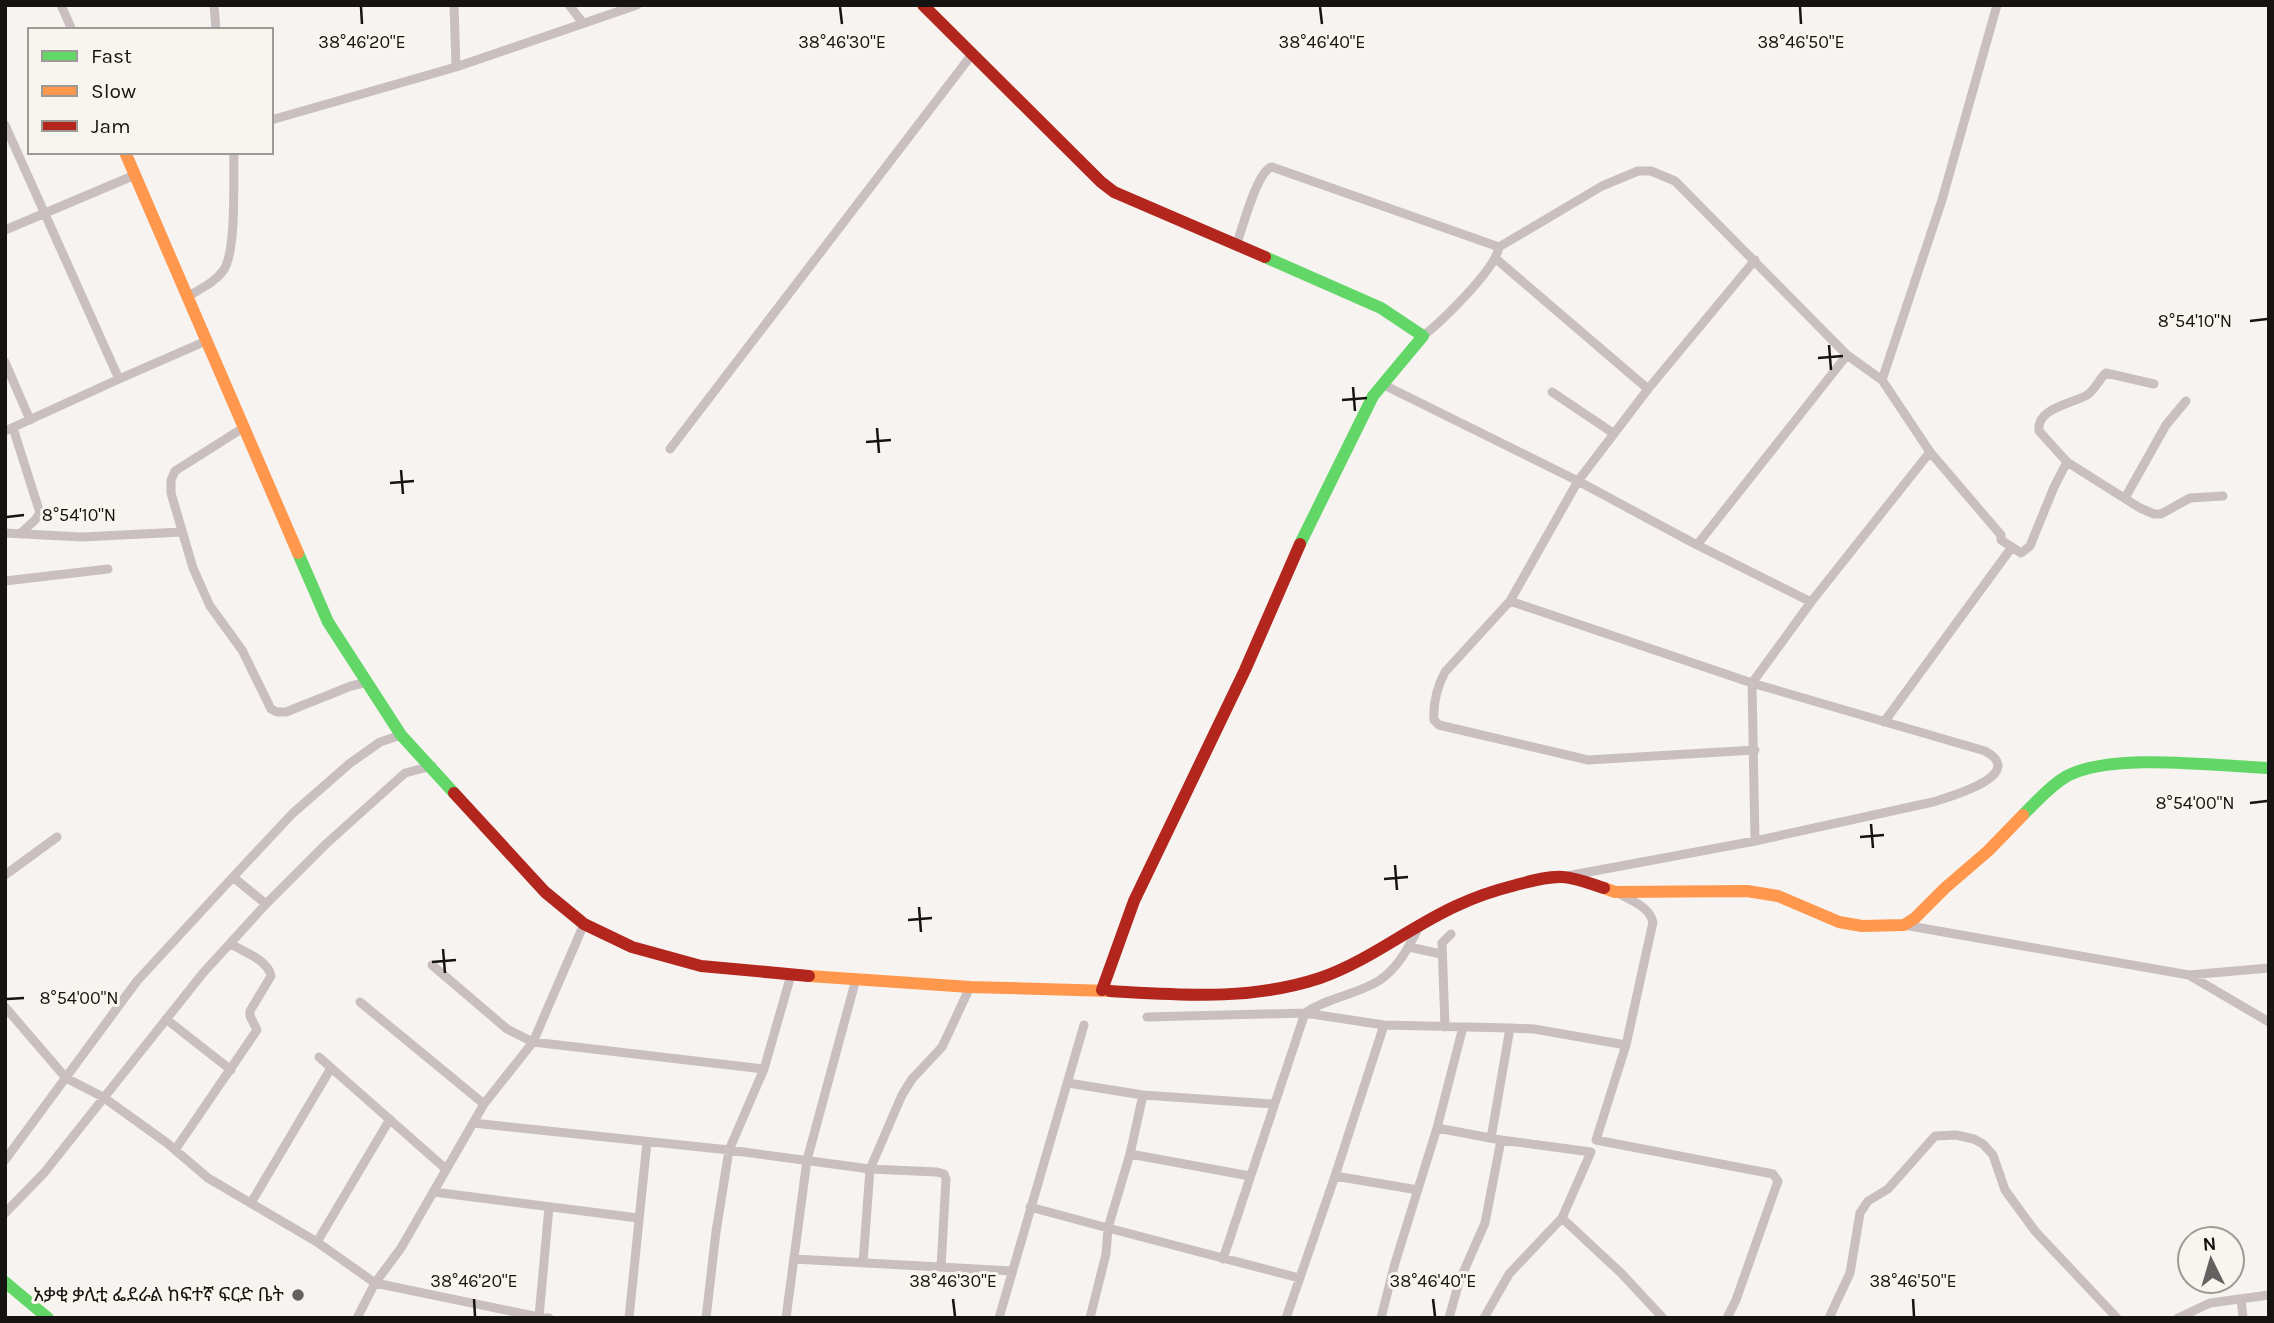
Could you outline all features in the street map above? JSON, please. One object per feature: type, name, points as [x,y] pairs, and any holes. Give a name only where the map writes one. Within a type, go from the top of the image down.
[{"type":"street","points":[[61,5],[71,28]]},
{"type":"street","points":[[214,5],[216,28]]},
{"type":"street","points":[[454,5],[456,67]]},
{"type":"street","points":[[569,5],[583,23]]},
{"type":"street","points":[[273,119],[456,67],[619,8],[637,5]]},
{"type":"street","points":[[923,5],[1114,192],[1279,262],[1384,311],[1423,336]]},
{"type":"street","points":[[1882,380],[1942,200],[1997,5]]},
{"type":"street","points":[[670,449],[973,53]]},
{"type":"street","points":[[5,125],[119,379]]},
{"type":"street","points":[[126,154],[328,622],[401,735],[545,892],[584,924],[632,947],[701,966],[791,975],[970,987],[1102,990],[1191,996],[1260,993],[1322,977],[1356,962],[1455,906],[1493,891],[1536,880],[1755,841],[1961,794],[1990,780],[1996,773],[1996,762],[1992,755],[1985,751],[1752,683],[1510,601]]},
{"type":"street","points":[[187,296],[211,283],[224,270],[230,255],[234,154]]},
{"type":"street","points":[[1236,246],[1257,186],[1264,171],[1272,167],[1499,247]]},
{"type":"street","points":[[1102,990],[1134,901],[1240,681],[1299,546],[1373,396],[1423,336],[1443,321],[1495,258],[1499,247],[1602,186],[1638,171],[1651,171],[1682,186],[1847,355],[1882,380],[1930,452],[2001,535],[2001,540],[2021,553],[2030,546],[2054,487],[2067,463]]},
{"type":"street","points":[[5,230],[135,175]]},
{"type":"street","points":[[1495,258],[1648,389]]},
{"type":"street","points":[[1755,260],[1648,389],[1578,481],[1510,601],[1445,672],[1438,684],[1433,709],[1434,720],[1439,725],[1588,760],[1755,750]]},
{"type":"street","points":[[20,534],[40,513],[9,430],[206,341]]},
{"type":"street","points":[[1697,545],[1847,355]]},
{"type":"street","points":[[5,362],[30,420]]},
{"type":"street","points":[[2154,384],[2106,373],[2087,395],[2044,416],[2039,422],[2039,431],[2067,463],[2154,514],[2161,514],[2189,498],[2223,496]]},
{"type":"street","points":[[1382,384],[1578,481],[1811,602]]},
{"type":"street","points":[[1552,391],[1613,433]]},
{"type":"street","points":[[2125,498],[2166,425],[2186,401]]},
{"type":"street","points":[[243,428],[175,471],[171,480],[171,493],[192,568],[209,606],[242,650],[271,709],[277,712],[286,712],[368,682]]},
{"type":"street","points":[[1755,841],[1752,683],[1811,602],[1930,452]]},
{"type":"street","points":[[5,533],[82,537],[182,531]]},
{"type":"street","points":[[1884,722],[2012,547]]},
{"type":"street","points":[[5,581],[108,569]]},
{"type":"street","points":[[7,1155],[137,981],[292,814],[349,764],[380,742],[401,735]]},
{"type":"street","points":[[1904,925],[1988,851],[2047,790],[2079,771],[2131,762],[2269,768]]},
{"type":"street","points":[[5,1213],[44,1173],[203,973],[267,904],[326,844],[404,773],[432,766]]},
{"type":"street","points":[[5,875],[57,837]]},
{"type":"street","points":[[233,877],[267,904]]},
{"type":"street","points":[[1484,1318],[1509,1274],[1562,1218],[1591,1152],[1626,1045],[1653,922],[1645,909],[1615,892],[1562,877]]},
{"type":"street","points":[[1615,892],[1747,891],[1778,896],[1839,922],[1862,926],[1904,925],[2189,975],[2269,968]]},
{"type":"street","points":[[357,1318],[375,1283],[401,1248],[484,1104],[533,1042],[584,924]]},
{"type":"street","points":[[1223,1259],[1305,1013],[1322,1003],[1381,979],[1392,970],[1409,947],[1420,925]]},
{"type":"street","points":[[1445,1027],[1441,954],[1442,943],[1451,934]]},
{"type":"street","points":[[175,1150],[257,1030],[250,1011],[271,976],[270,970],[265,964],[231,944]]},
{"type":"street","points":[[1409,947],[1441,954]]},
{"type":"street","points":[[432,965],[507,1030],[533,1042],[764,1069]]},
{"type":"street","points":[[706,1318],[729,1150],[764,1069],[791,975]]},
{"type":"street","points":[[2189,975],[2269,1022]]},
{"type":"street","points":[[786,1318],[807,1160],[856,979]]},
{"type":"street","points":[[863,1263],[870,1169],[902,1095],[912,1079],[942,1047],[970,987]]},
{"type":"street","points":[[360,1002],[484,1104]]},
{"type":"street","points":[[5,1007],[66,1077],[103,1097],[208,1178],[317,1242],[375,1283],[548,1318]]},
{"type":"street","points":[[1147,1017],[1305,1013],[1384,1025],[1534,1029],[1626,1045]]},
{"type":"street","points":[[166,1019],[231,1070]]},
{"type":"street","points":[[999,1318],[1084,1025]]},
{"type":"street","points":[[1286,1318],[1384,1025]]},
{"type":"street","points":[[1381,1318],[1437,1128],[1463,1027]]},
{"type":"street","points":[[1490,1138],[1510,1028]]},
{"type":"street","points":[[318,1057],[446,1169]]},
{"type":"street","points":[[251,1203],[331,1068]]},
{"type":"street","points":[[1068,1083],[1143,1095],[1273,1104]]},
{"type":"street","points":[[1090,1318],[1107,1248],[1108,1228],[1130,1154],[1143,1095]]},
{"type":"street","points":[[317,1242],[390,1119]]},
{"type":"street","points":[[473,1122],[729,1150],[870,1169],[944,1174],[946,1179],[941,1267]]},
{"type":"street","points":[[1437,1128],[1591,1152]]},
{"type":"street","points":[[1829,1318],[1850,1273],[1860,1213],[1868,1201],[1888,1189],[1935,1136],[1941,1135],[1974,1139],[1988,1149],[2011,1200],[2035,1231],[2117,1318]]},
{"type":"street","points":[[1449,1318],[1457,1289],[1485,1223],[1501,1140]]},
{"type":"street","points":[[1596,1140],[1773,1174],[1777,1177],[1777,1186],[1727,1318]]},
{"type":"street","points":[[629,1318],[647,1142]]},
{"type":"street","points":[[1130,1154],[1250,1176]]},
{"type":"street","points":[[1335,1176],[1418,1190]]},
{"type":"street","points":[[434,1192],[638,1218]]},
{"type":"street","points":[[539,1317],[548,1207]]},
{"type":"street","points":[[1030,1207],[1299,1278]]},
{"type":"street","points":[[1562,1218],[1621,1273],[1663,1318]]},
{"type":"street","points":[[1107,1248],[1119,1231]]},
{"type":"street","points":[[794,1259],[1012,1271]]},
{"type":"street","points":[[5,1282],[48,1318]]},
{"type":"street","points":[[2183,1317],[2210,1303],[2269,1295]]},
{"type":"street","points":[[2241,1299],[2243,1318]]},
{"type":"traffic: fast","points":[[1265,257],[1381,308],[1423,336],[1373,396],[1300,544]]},
{"type":"traffic: fast","points":[[298,553],[328,622],[401,735],[454,793]]},
{"type":"traffic: fast","points":[[2023,815],[2067,776],[2111,764],[2165,762],[2269,768]]},
{"type":"traffic: fast","points":[[5,1282],[48,1318]]},
{"type":"traffic: slow","points":[[126,154],[298,553]]},
{"type":"traffic: slow","points":[[1604,888],[1615,892],[1747,891],[1778,896],[1839,922],[1862,926],[1904,925],[1988,851],[2023,815]]},
{"type":"traffic: slow","points":[[809,976],[970,987],[1110,991]]},
{"type":"traffic: jam","points":[[923,5],[1114,192],[1265,257]]},
{"type":"traffic: jam","points":[[1102,990],[1134,901],[1245,670],[1300,544]]},
{"type":"traffic: jam","points":[[454,793],[545,892],[584,924],[632,947],[701,966],[809,976]]},
{"type":"traffic: jam","points":[[1110,991],[1216,995],[1294,985],[1338,971],[1439,914],[1493,891],[1557,877],[1604,888]]},
{"type":"place","name":"አቃቂ ቃሊቲ ፌደራል ከፍተኛ ፍርድ ቤት","points":[[298,1295]]}]
